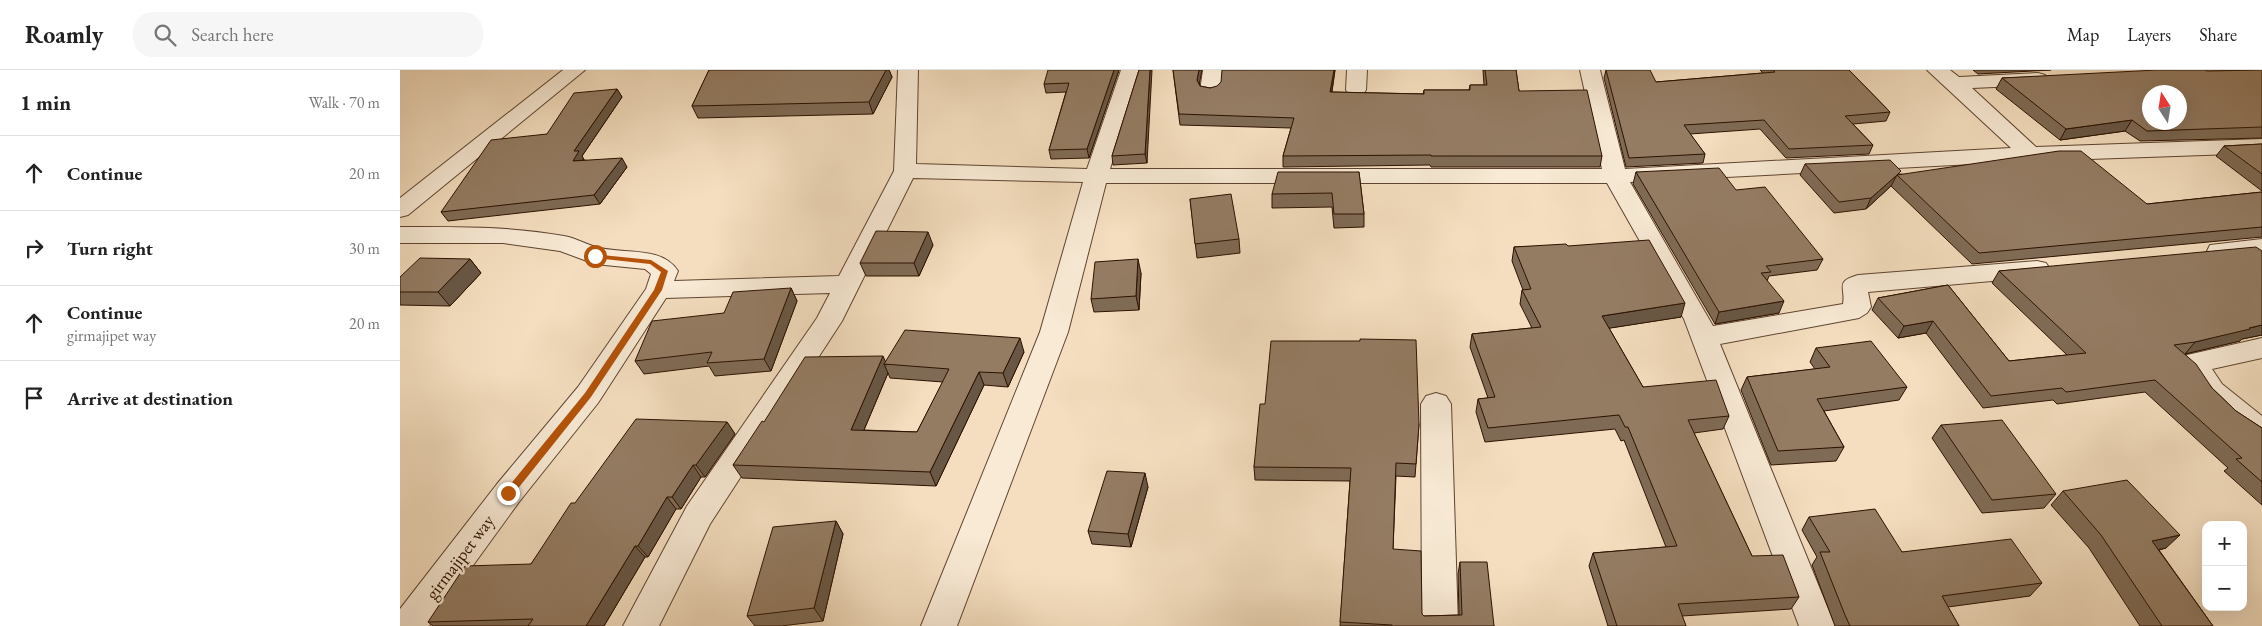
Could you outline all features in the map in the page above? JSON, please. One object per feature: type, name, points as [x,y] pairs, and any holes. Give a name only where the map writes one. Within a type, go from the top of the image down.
[{"type":"street","points":[[400,210],[575,70]]},
{"type":"street","points":[[641,626],[698,515],[829,321],[905,171],[908,70]]},
{"type":"street","points":[[939,626],[1054,332],[1096,176],[1131,70]]},
{"type":"street","points":[[1210,91],[1213,70]]},
{"type":"street","points":[[1590,70],[1615,176],[1697,319],[1817,626]]},
{"type":"street","points":[[1938,70],[2030,154]]},
{"type":"street","points":[[1955,84],[2052,78]]},
{"type":"street","points":[[905,171],[1096,176],[1615,176],[2030,154],[2262,146]]},
{"type":"street","points":[[400,234],[503,235],[565,244],[595,256],[651,262],[665,271],[658,290],[849,284]]},
{"type":"street","points":[[2200,253],[2257,251]]},
{"type":"street","points":[[1704,337],[1850,312],[1858,307],[1854,291],[1854,286],[1858,284],[2064,267]]},
{"type":"street","name":"girmajipet way","points":[[408,626],[508,493],[588,395],[658,290]]},
{"type":"street","points":[[2262,348],[2197,362],[2197,371],[2210,391],[2262,432]]},
{"type":"street","points":[[1436,404],[1440,626]]},
{"type":"building","points":[[709,70],[886,70],[869,102],[692,106]]},
{"type":"building","points":[[1048,70],[1114,70],[1087,149],[1049,150],[1069,83],[1044,84]]},
{"type":"building","points":[[1139,70],[1150,70],[1145,154],[1112,156]]},
{"type":"building","points":[[1173,70],[1199,70],[1197,80],[1200,86],[1210,88],[1217,86],[1221,82],[1222,70],[1334,70],[1330,92],[1424,94],[1424,90],[1470,90],[1470,85],[1487,85],[1485,70],[1516,70],[1519,91],[1587,90],[1602,156],[1283,156],[1294,118],[1179,114]]},
{"type":"building","points":[[1606,70],[1650,70],[1656,82],[1775,72],[1773,70],[1849,70],[1890,112],[1845,116],[1873,145],[1789,149],[1764,120],[1684,125],[1705,154],[1629,158]]},
{"type":"building","points":[[2157,70],[2262,70],[2262,127],[2187,130],[2187,85],[2142,85],[2142,127],[2132,120],[2066,129],[2002,78]]},
{"type":"building","points":[[617,89],[574,151],[579,151],[573,161],[622,158],[594,195],[441,212],[491,140],[547,134],[574,93]]},
{"type":"building","points":[[2262,144],[2262,174],[2224,146]]},
{"type":"building","points":[[2059,151],[2081,151],[2147,204],[2262,192],[2262,227],[1979,253],[1897,175]]},
{"type":"building","points":[[1890,160],[1901,171],[1871,198],[1839,202],[1805,164]]},
{"type":"building","points":[[1719,168],[1736,190],[1765,187],[1823,259],[1766,266],[1771,272],[1761,273],[1784,301],[1719,312],[1636,172]]},
{"type":"building","points":[[1278,172],[1359,172],[1364,214],[1334,214],[1332,193],[1272,194]]},
{"type":"building","points":[[1231,194],[1239,239],[1195,244],[1190,199]]},
{"type":"building","points":[[876,231],[928,232],[914,263],[860,263]]},
{"type":"building","points":[[1649,240],[1685,303],[1602,316],[1643,387],[1716,380],[1729,416],[1688,420],[1752,556],[1783,555],[1799,597],[1678,604],[1686,626],[1617,626],[1593,553],[1677,546],[1628,427],[1625,427],[1619,415],[1488,428],[1478,399],[1495,397],[1472,334],[1541,327],[1522,290],[1531,289],[1514,247],[1566,244],[1568,246]]},
{"type":"building","points":[[2256,247],[2262,251],[2262,325],[2195,342],[2174,345],[2196,364],[2212,388],[2236,411],[2262,428],[2262,482],[2236,459],[2242,458],[2155,380],[2066,392],[2062,388],[1991,396],[1933,321],[1904,326],[1878,298],[1948,285],[2009,361],[2086,353],[1999,271]]},
{"type":"building","points":[[420,258],[470,259],[438,292],[400,292],[400,277]]},
{"type":"building","points":[[1138,259],[1136,296],[1091,299],[1095,262]]},
{"type":"building","points":[[791,288],[764,359],[707,363],[712,352],[635,361],[652,321],[724,313],[733,292]]},
{"type":"building","points":[[905,330],[1020,338],[1003,373],[979,372],[930,472],[733,465],[762,421],[764,422],[805,357],[883,356],[851,430],[917,432],[949,369],[884,364]]},
{"type":"building","points":[[1360,339],[1416,340],[1419,424],[1416,464],[1396,463],[1393,549],[1421,551],[1422,614],[1424,616],[1462,615],[1460,562],[1487,562],[1494,626],[1392,626],[1340,622],[1351,468],[1254,467],[1260,404],[1265,404],[1271,341],[1360,341]]},
{"type":"building","points":[[1871,341],[1907,387],[1817,399],[1844,447],[1778,451],[1747,377],[1830,367],[1816,348]]},
{"type":"building","points":[[636,419],[727,422],[696,465],[693,465],[672,497],[667,497],[586,626],[528,626],[533,619],[428,622],[465,566],[531,564],[571,503],[575,503]]},
{"type":"building","points":[[2002,420],[2056,494],[1992,500],[1941,425]]},
{"type":"building","points":[[1107,471],[1145,473],[1128,534],[1088,531]]},
{"type":"building","points":[[2127,480],[2180,535],[2152,541],[2213,626],[2162,626],[2101,535],[2063,491]]},
{"type":"building","points":[[1875,509],[1902,552],[2011,539],[2042,583],[1942,596],[1959,626],[1850,626],[1820,552],[1830,552],[1809,517]]},
{"type":"building","points":[[836,521],[814,608],[747,616],[773,527]]},
{"type":"route","points":[[508,493],[588,395],[658,290],[665,271],[651,262],[595,256]]}]
